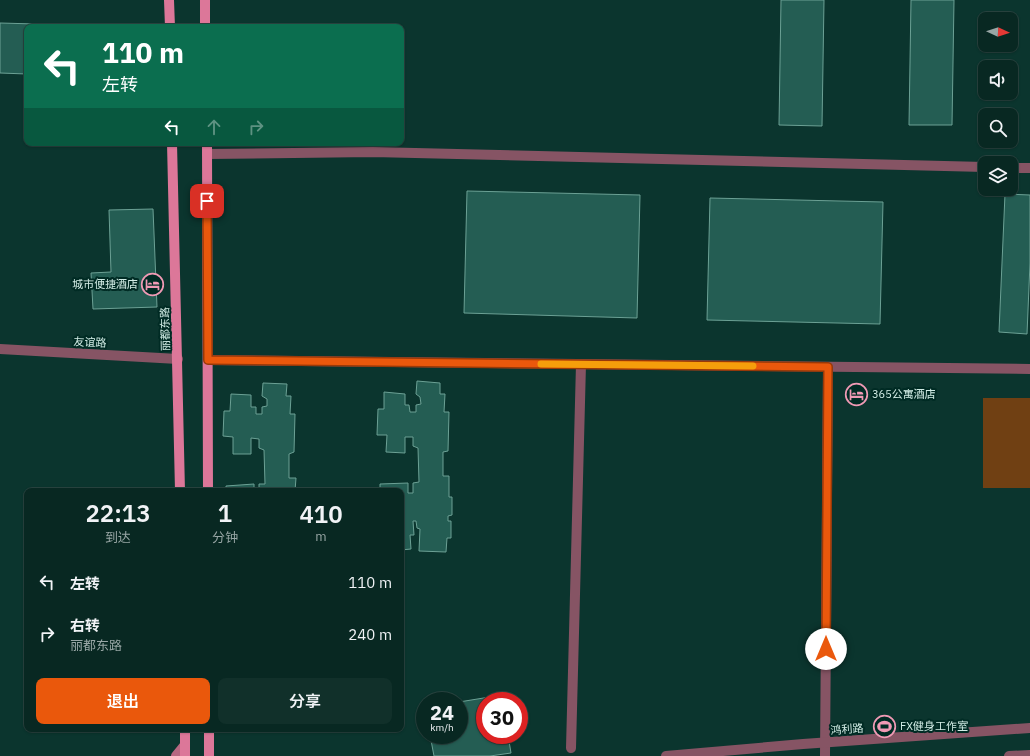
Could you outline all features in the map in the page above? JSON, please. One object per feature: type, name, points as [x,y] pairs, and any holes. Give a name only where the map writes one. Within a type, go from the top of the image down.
[{"type":"main road","points":[[169,0],[170,24]]},
{"type":"main road","points":[[205,0],[205,24]]},
{"type":"main road","name":"丽都东路","points":[[172,146],[180,488]]},
{"type":"main road","points":[[207,146],[208,488]]},
{"type":"main road","points":[[185,732],[185,756]]},
{"type":"main road","points":[[209,732],[209,756]]},
{"type":"main road","points":[[176,756],[185,745]]},
{"type":"street","points":[[207,154],[373,152],[978,167]]},
{"type":"street","points":[[1018,168],[1030,168]]},
{"type":"street","name":"友谊路","points":[[0,348],[178,359]]},
{"type":"street","points":[[208,360],[1030,369]]},
{"type":"street","points":[[571,748],[581,364]]},
{"type":"street","points":[[825,756],[828,367]]},
{"type":"street","name":"鸿利路","points":[[666,756],[825,742],[1030,728]]},
{"type":"street","points":[[1009,756],[1030,755]]},
{"type":"shaded area","points":[[983,398],[1030,398],[1030,488],[983,488]]},
{"type":"building","points":[[781,0],[824,0],[822,126],[779,125]]},
{"type":"building","points":[[911,0],[954,0],[952,125],[909,125]]},
{"type":"building","points":[[0,23],[36,24],[24,24],[24,74],[0,73]]},
{"type":"building","points":[[467,191],[640,195],[637,318],[464,313]]},
{"type":"building","points":[[1030,195],[1030,263],[1027,334],[999,332],[1005,196]]},
{"type":"building","points":[[710,198],[883,202],[880,324],[707,320]]},
{"type":"building","points":[[153,209],[157,307],[93,309],[91,273],[111,272],[109,210]]},
{"type":"building","points":[[417,381],[440,383],[440,394],[445,394],[444,412],[449,412],[448,451],[443,452],[443,476],[449,476],[449,497],[452,497],[452,515],[448,516],[448,521],[451,521],[451,538],[447,538],[446,552],[419,551],[420,529],[417,528],[416,521],[413,521],[414,535],[410,535],[411,549],[404,550],[404,488],[380,488],[380,484],[408,483],[408,493],[413,493],[413,483],[419,482],[418,448],[413,446],[413,437],[405,437],[405,453],[386,452],[387,435],[377,435],[378,409],[384,409],[384,392],[405,394],[405,405],[409,405],[410,412],[416,412],[416,405],[421,404],[420,397],[416,394]]},
{"type":"building","points":[[263,383],[287,384],[286,396],[291,396],[290,414],[295,414],[294,452],[289,454],[289,478],[296,478],[295,488],[259,488],[259,484],[265,484],[264,450],[259,448],[259,439],[251,438],[251,454],[233,454],[233,437],[223,436],[224,411],[230,411],[231,394],[251,395],[251,407],[256,407],[256,414],[262,414],[262,407],[267,406],[267,399],[262,396]]},
{"type":"building","points":[[254,484],[254,488],[226,488],[226,486]]},
{"type":"building","points":[[476,699],[476,744],[510,744],[511,753],[490,756],[434,756],[432,744],[468,744],[468,701]]},
{"type":"slow traffic","points":[[541,364],[753,366]]},
{"type":"place","name":"城市便捷酒店","points":[[153,284]]},
{"type":"place","name":"365公寓酒店","points":[[857,394]]},
{"type":"place","name":"FX健身工作室","points":[[884,726]]},
{"type":"route","points":[[207,201],[208,360],[828,367],[826,649]]}]
